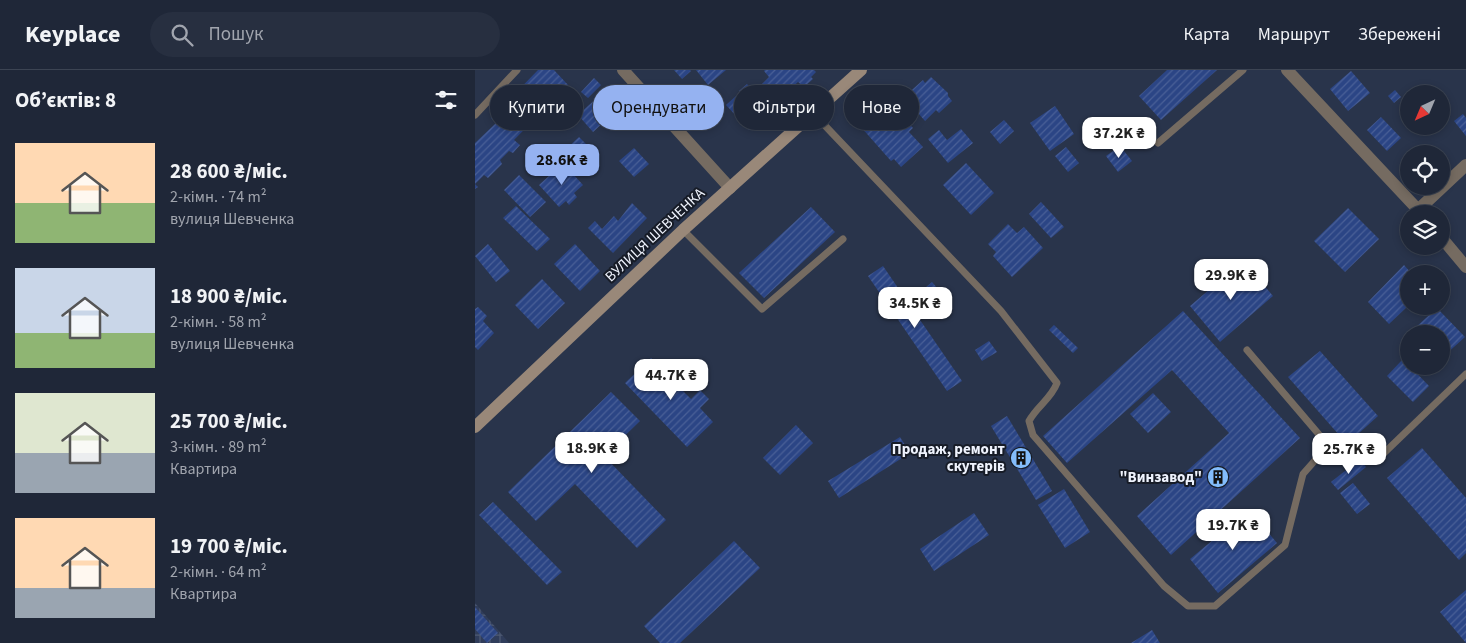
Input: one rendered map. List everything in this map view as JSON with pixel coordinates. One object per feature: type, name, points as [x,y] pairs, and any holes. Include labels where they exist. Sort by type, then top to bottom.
[{"type":"street","points":[[623,70],[730,188]]},
{"type":"street","name":"ВУЛИЦЯ ШЕВЧЕНКА","points":[[834,94],[861,70]]},
{"type":"street","points":[[1287,70],[1414,205]]},
{"type":"street","name":"ВУЛИЦЯ ШЕВЧЕНКА","points":[[475,427],[683,230],[794,130]]},
{"type":"street","points":[[1428,205],[1466,165]]},
{"type":"street","points":[[1450,248],[1466,267]]},
{"type":"lane","points":[[475,114],[517,70]]},
{"type":"lane","points":[[1158,143],[1243,70]]},
{"type":"lane","points":[[829,130],[1001,311],[1057,383],[1053,395],[1035,409],[1029,421],[1033,435],[1164,586],[1188,606],[1215,606],[1285,545],[1303,474],[1318,457],[1322,438],[1247,350]]},
{"type":"lane","points":[[683,230],[762,309],[843,239]]},
{"type":"lane","points":[[1382,455],[1466,374]]},
{"type":"shaded area","points":[[475,603],[509,643],[475,643]]},
{"type":"building","points":[[538,70],[554,70],[568,85],[523,85]]},
{"type":"building","points":[[674,70],[690,70],[691,71],[682,79]]},
{"type":"building","points":[[696,70],[726,70],[708,85]]},
{"type":"building","points":[[814,70],[816,72],[811,77],[813,79],[806,85],[802,85],[798,82],[795,85],[761,85],[769,77],[764,71]]},
{"type":"building","points":[[1167,70],[1217,70],[1161,120],[1139,96]]},
{"type":"building","points":[[1351,71],[1370,93],[1348,111],[1330,89]]},
{"type":"building","points":[[931,77],[948,93],[952,101],[939,113],[936,110],[925,121],[919,114],[919,85],[917,85],[923,80],[925,83]]},
{"type":"building","points":[[594,78],[601,85],[593,85],[593,93],[588,98],[583,94],[583,90]]},
{"type":"building","points":[[1395,90],[1400,98],[1394,103],[1388,96]]},
{"type":"building","points":[[734,98],[734,114],[726,105]]},
{"type":"building","points":[[593,101],[593,130],[595,130],[593,132],[583,121],[583,110]]},
{"type":"building","points":[[1055,106],[1074,134],[1050,151],[1030,123]]},
{"type":"building","points":[[1463,114],[1466,118],[1466,136],[1454,121]]},
{"type":"building","points":[[1381,117],[1401,138],[1387,151],[1367,130]]},
{"type":"building","points":[[1004,120],[1014,131],[1000,144],[990,132]]},
{"type":"building","points":[[490,129],[524,130],[514,140],[520,145],[513,153],[509,151],[500,160],[502,164],[488,178],[484,175],[475,184],[475,143]]},
{"type":"building","points":[[961,129],[973,143],[948,163],[928,139],[939,130],[947,140]]},
{"type":"building","points":[[864,130],[911,130],[909,132],[923,147],[901,167],[894,159],[891,161]]},
{"type":"building","points":[[579,137],[588,146],[575,157],[567,148]]},
{"type":"building","points":[[1120,146],[1132,161],[1118,172],[1106,156]]},
{"type":"building","points":[[1066,147],[1079,163],[1068,172],[1055,156]]},
{"type":"building","points":[[634,148],[649,164],[634,177],[619,161]]},
{"type":"building","points":[[563,163],[583,185],[574,193],[577,197],[569,205],[566,201],[559,207],[539,185]]},
{"type":"building","points":[[966,163],[994,193],[971,215],[943,185]]},
{"type":"building","points":[[519,175],[546,202],[530,217],[504,190]]},
{"type":"building","points":[[1041,202],[1064,227],[1051,238],[1029,214]]},
{"type":"building","points":[[632,203],[647,218],[613,253],[588,228],[595,221],[602,229],[614,216],[618,221]]},
{"type":"building","points":[[516,206],[550,239],[537,251],[503,218]]},
{"type":"building","points":[[811,207],[835,232],[764,298],[739,273]]},
{"type":"building","points":[[1348,208],[1379,239],[1345,272],[1314,241]]},
{"type":"building","points":[[1008,224],[1017,233],[1024,227],[1043,248],[1012,277],[993,256],[996,252],[988,244]]},
{"type":"building","points":[[488,244],[510,271],[496,282],[475,256]]},
{"type":"building","points":[[575,244],[600,271],[580,291],[554,264]]},
{"type":"building","points":[[1243,261],[1273,296],[1220,342],[1190,306]]},
{"type":"building","points":[[883,266],[962,381],[947,391],[868,276]]},
{"type":"building","points":[[1400,269],[1400,314],[1389,324],[1368,302]]},
{"type":"building","points":[[542,279],[565,303],[538,329],[515,305]]},
{"type":"building","points":[[932,282],[945,297],[931,309],[918,294]]},
{"type":"building","points":[[478,307],[487,316],[483,321],[494,333],[478,350],[475,347],[475,309]]},
{"type":"building","points":[[1183,311],[1300,438],[1171,555],[1137,516],[1229,433],[1172,370],[1067,463],[1043,436]]},
{"type":"building","points":[[1429,315],[1444,315],[1465,337],[1450,351],[1450,325],[1418,325]]},
{"type":"building","points":[[1054,325],[1078,348],[1073,353],[1049,330]]},
{"type":"building","points":[[989,341],[997,352],[982,361],[975,350]]},
{"type":"building","points":[[1320,351],[1378,416],[1347,444],[1288,377]]},
{"type":"building","points":[[651,358],[665,372],[673,363],[682,372],[673,381],[691,399],[700,390],[709,399],[700,408],[713,422],[687,447],[625,383]]},
{"type":"building","points":[[1400,362],[1400,375],[1418,375],[1429,386],[1413,402],[1387,376]]},
{"type":"building","points":[[611,392],[640,421],[604,456],[666,520],[637,548],[575,484],[536,521],[508,492]]},
{"type":"building","points":[[1153,393],[1171,412],[1148,433],[1130,414]]},
{"type":"building","name":"Продаж, ремонт скутерів","points":[[1007,416],[1052,491],[1036,500],[991,426]]},
{"type":"building","points":[[796,425],[813,443],[780,475],[763,458]]},
{"type":"building","points":[[900,437],[910,453],[839,498],[828,481]]},
{"type":"building","points":[[1422,448],[1466,498],[1466,553],[1459,560],[1387,478]]},
{"type":"building","points":[[1360,459],[1366,467],[1338,490],[1331,482]]},
{"type":"building","points":[[1353,483],[1370,504],[1357,514],[1340,493]]},
{"type":"building","points":[[1064,489],[1090,532],[1065,548],[1038,505]]},
{"type":"building","points":[[493,502],[562,572],[547,585],[479,515]]},
{"type":"building","points":[[1249,510],[1277,543],[1218,593],[1190,559]]},
{"type":"building","points":[[974,513],[989,535],[934,571],[920,549]]},
{"type":"building","points":[[734,541],[760,568],[680,643],[660,643],[644,626]]},
{"type":"building","points":[[1466,590],[1466,643],[1440,612]]},
{"type":"building","points":[[475,607],[498,633],[487,643],[475,629]]},
{"type":"building","points":[[1152,630],[1160,643],[1131,643]]},
{"type":"place","name":"Продаж, ремонт скутерів","points":[[1021,458]]},
{"type":"place","name":"\"Винзавод\"","points":[[1218,477]]}]
